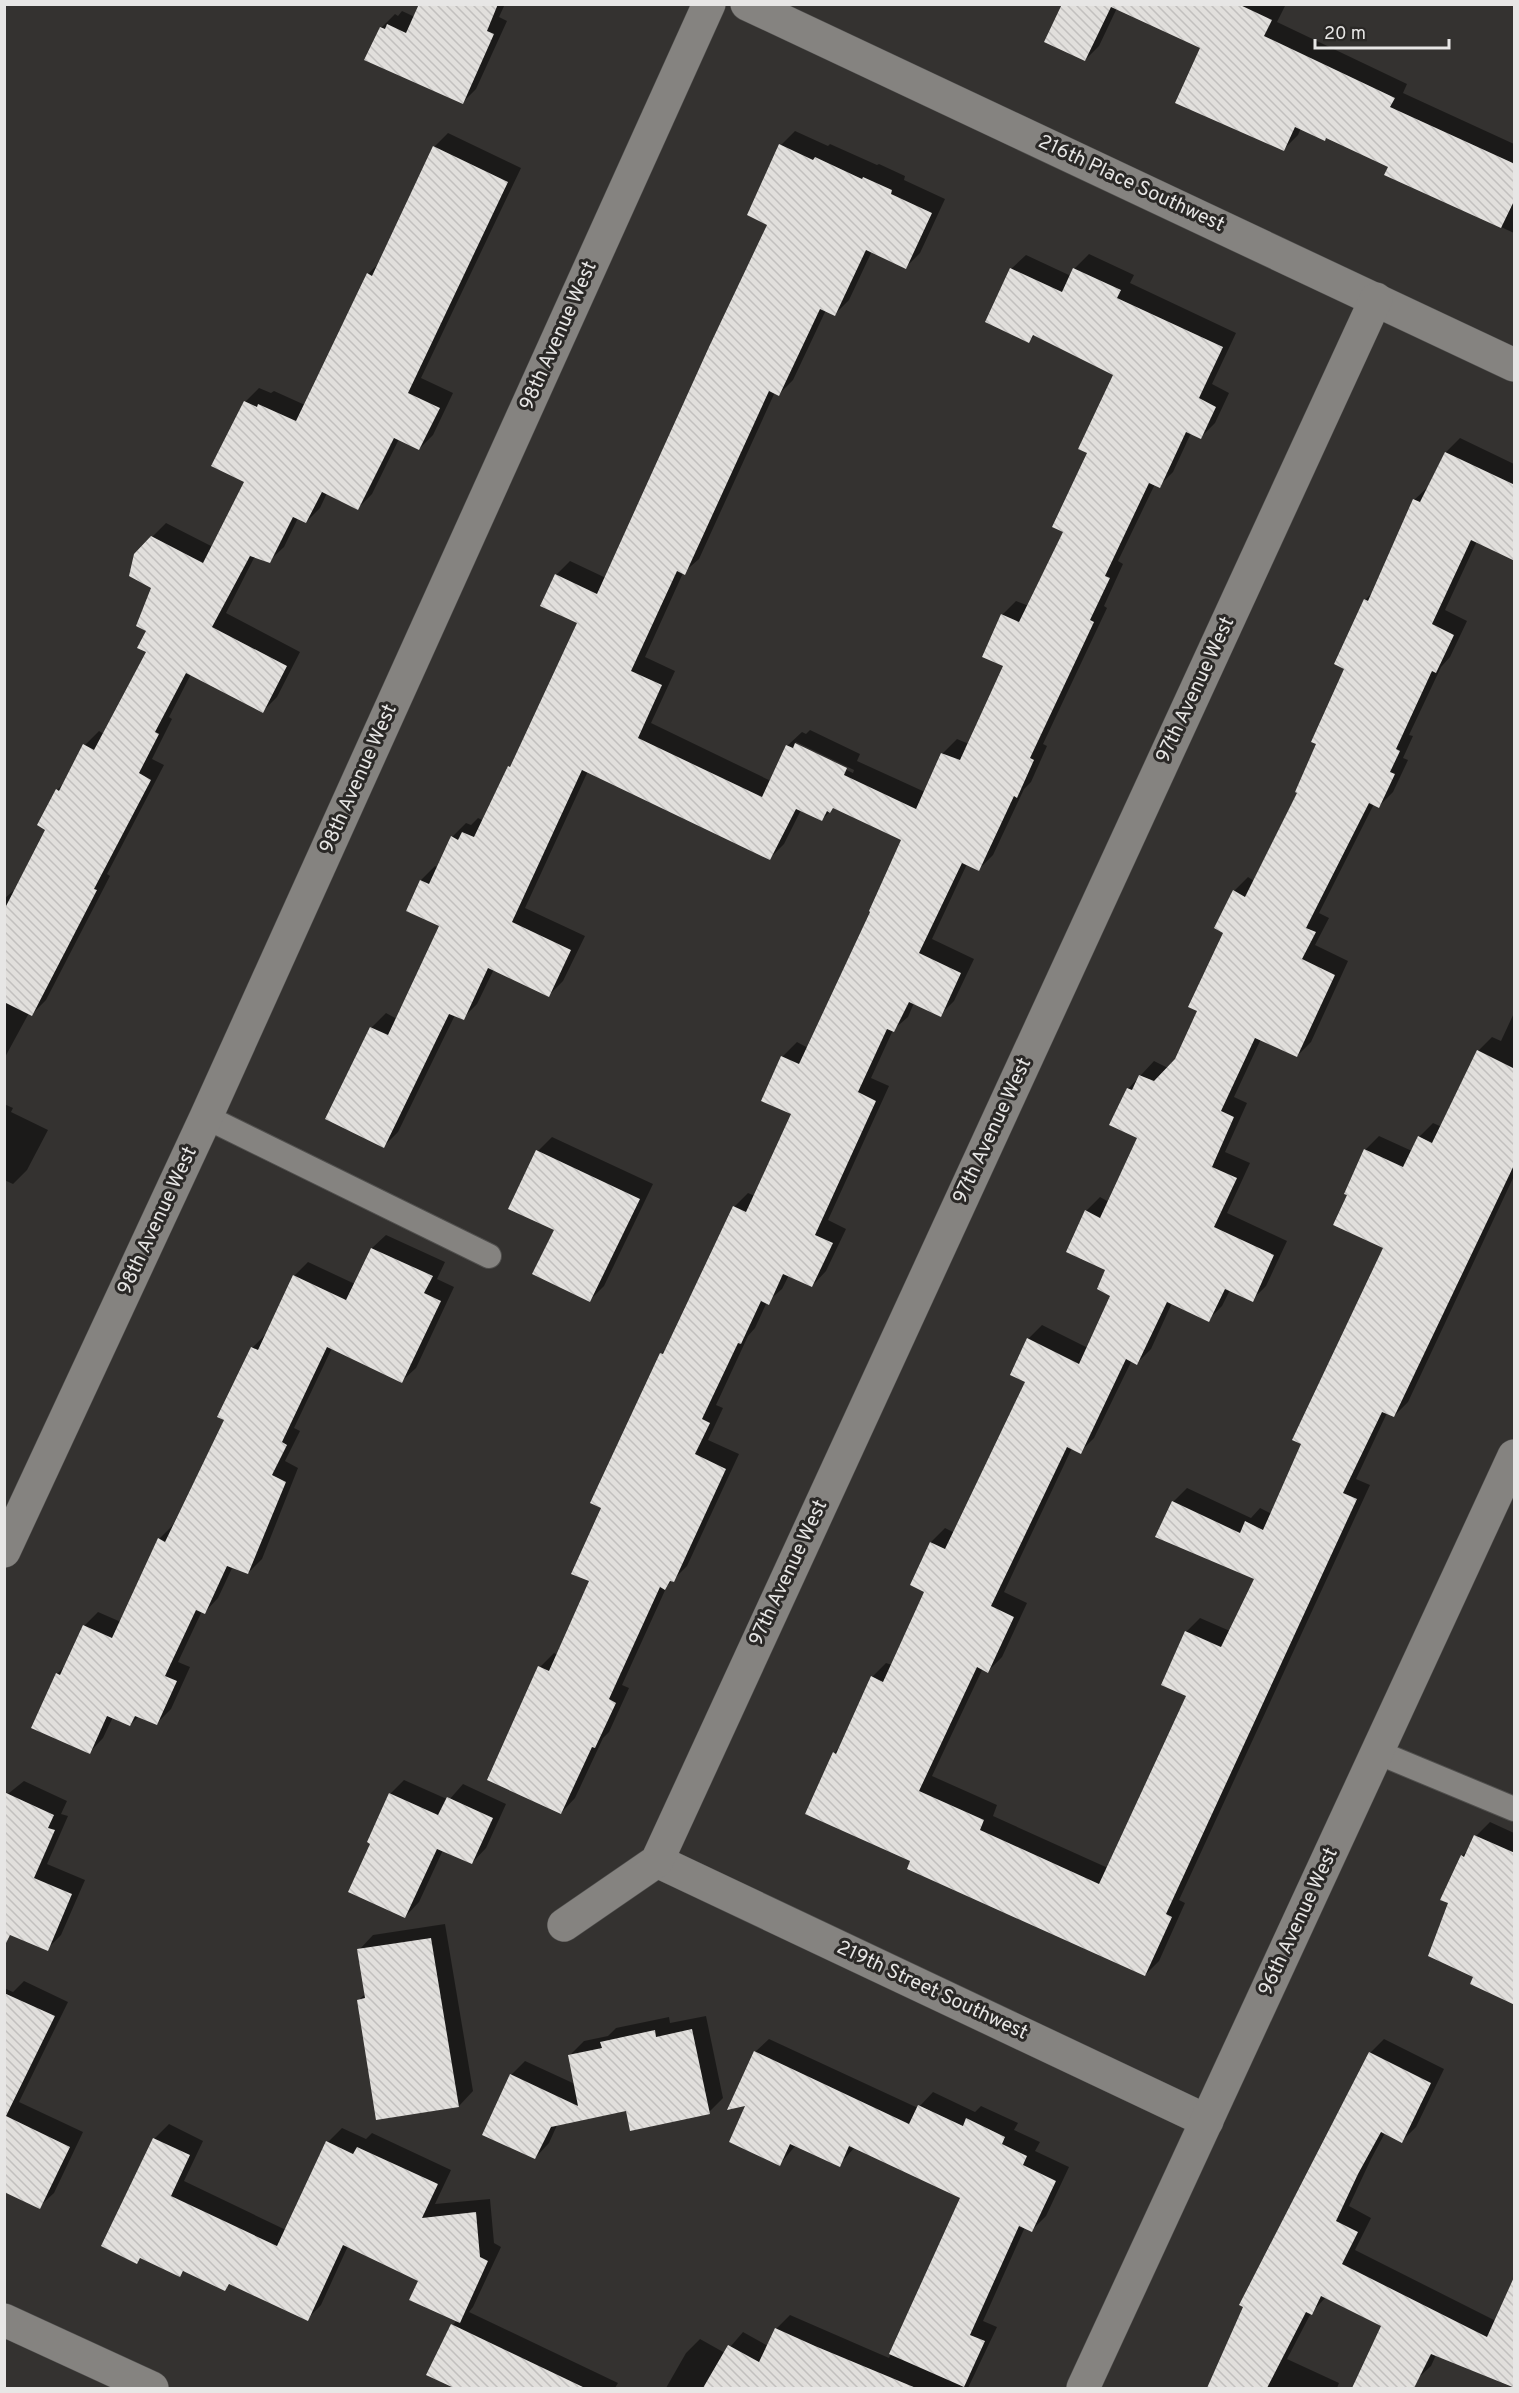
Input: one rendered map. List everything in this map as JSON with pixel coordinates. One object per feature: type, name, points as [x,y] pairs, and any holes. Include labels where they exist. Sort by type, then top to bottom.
[{"type":"street","name":"98th Avenue West","points":[[4,1551],[206,1118],[709,4]]},
{"type":"street","name":"216th Place Southwest","points":[[747,4],[1515,365]]},
{"type":"street","name":"97th Avenue West","points":[[657,1861],[1376,299]]},
{"type":"street","name":"96th Avenue West","points":[[1083,2388],[1515,1456]]},
{"type":"street","points":[[564,1925],[657,1861]]},
{"type":"street","name":"219th Street Southwest","points":[[657,1861],[1207,2121]]},
{"type":"street","points":[[4,2320],[152,2388]]},
{"type":"lane","points":[[206,1118],[489,1256]]},
{"type":"lane","points":[[1377,1752],[1515,1809]]},
{"type":"building","points":[[419,4],[498,4],[487,31],[494,34],[463,104],[364,60],[380,27],[385,29],[387,24],[406,33]]},
{"type":"building","points":[[1062,4],[1238,4],[1272,20],[1264,36],[1395,98],[1390,107],[1515,164],[1515,199],[1501,228],[1384,175],[1388,167],[1326,138],[1325,141],[1295,127],[1284,151],[1175,103],[1200,48],[1111,7],[1085,61],[1044,42]]},
{"type":"building","points":[[779,144],[813,160],[815,157],[892,190],[891,194],[932,213],[906,269],[866,250],[835,316],[820,309],[779,396],[769,391],[685,575],[677,571],[631,671],[662,685],[638,738],[762,797],[786,745],[793,748],[795,743],[847,768],[844,775],[916,809],[941,753],[960,760],[1003,666],[982,657],[1001,614],[1019,622],[1063,532],[1052,527],[1087,453],[1078,449],[1113,375],[1033,335],[1029,343],[985,322],[1010,268],[1062,292],[1073,268],[1121,290],[1117,298],[1223,347],[1199,398],[1216,407],[1201,439],[1186,432],[1160,488],[1149,483],[1105,576],[1110,578],[1090,620],[1094,622],[1030,758],[1034,760],[1017,798],[1014,796],[979,871],[962,863],[919,953],[961,973],[941,1017],[909,1002],[894,1032],[887,1029],[858,1092],[876,1101],[815,1235],[833,1243],[812,1287],[783,1274],[769,1305],[761,1301],[702,1419],[710,1423],[695,1454],[726,1469],[674,1582],[670,1581],[665,1590],[660,1587],[609,1699],[616,1703],[595,1748],[592,1747],[561,1814],[487,1780],[538,1666],[549,1671],[589,1581],[571,1574],[601,1508],[590,1503],[660,1353],[663,1354],[733,1206],[746,1212],[791,1114],[761,1101],[781,1056],[799,1064],[901,840],[833,808],[830,813],[827,811],[822,821],[796,809],[770,860],[582,770],[512,922],[571,950],[549,997],[488,968],[464,1020],[449,1014],[384,1148],[325,1119],[370,1027],[388,1035],[439,926],[406,911],[420,880],[429,884],[451,836],[458,840],[462,832],[474,837],[508,766],[510,767],[577,623],[540,606],[555,574],[597,594],[767,225],[747,215]]},
{"type":"building","points":[[433,146],[508,182],[408,393],[440,408],[419,450],[394,438],[358,510],[322,492],[306,523],[293,517],[270,563],[250,556],[212,627],[287,666],[263,713],[186,673],[155,732],[159,734],[139,773],[151,780],[94,889],[97,890],[32,1016],[4,1002],[4,910],[45,830],[37,825],[56,789],[59,791],[83,744],[94,750],[146,652],[137,648],[146,631],[136,626],[151,588],[129,576],[134,554],[151,536],[203,563],[244,482],[211,466],[244,401],[257,407],[258,404],[296,421],[367,273],[372,276]]},
{"type":"building","points":[[1445,452],[1515,485],[1515,561],[1471,540],[1432,624],[1454,635],[1436,673],[1432,671],[1396,749],[1400,751],[1390,772],[1395,774],[1379,808],[1369,803],[1306,928],[1316,932],[1302,959],[1335,975],[1297,1057],[1255,1038],[1221,1111],[1234,1117],[1212,1167],[1237,1178],[1214,1227],[1274,1255],[1253,1302],[1225,1289],[1209,1322],[1167,1302],[1137,1365],[1126,1359],[1081,1454],[1067,1447],[991,1606],[1014,1617],[988,1673],[977,1667],[919,1791],[984,1820],[980,1830],[1099,1884],[1186,1696],[1161,1685],[1185,1631],[1221,1647],[1254,1579],[1155,1537],[1172,1501],[1240,1533],[1245,1521],[1263,1530],[1301,1444],[1292,1440],[1383,1248],[1333,1225],[1364,1149],[1403,1167],[1418,1136],[1432,1143],[1477,1050],[1515,1069],[1515,1163],[1394,1417],[1382,1412],[1343,1493],[1357,1499],[1166,1914],[1172,1917],[1145,1976],[907,1869],[910,1861],[805,1814],[833,1752],[836,1754],[871,1676],[883,1682],[924,1592],[910,1585],[930,1542],[945,1549],[1025,1382],[1010,1375],[1027,1338],[1079,1364],[1110,1296],[1097,1289],[1105,1270],[1066,1252],[1085,1210],[1100,1218],[1137,1138],[1109,1125],[1127,1088],[1132,1090],[1139,1075],[1154,1081],[1175,1059],[1197,1011],[1188,1007],[1223,933],[1214,928],[1233,890],[1245,897],[1297,793],[1295,792],[1316,744],[1311,742],[1344,669],[1334,664],[1364,599],[1368,601],[1413,499],[1420,502]]},
{"type":"building","points":[[536,1150],[640,1199],[590,1302],[532,1274],[554,1230],[508,1209]]},
{"type":"building","points":[[371,1248],[433,1276],[424,1293],[441,1301],[402,1383],[327,1347],[282,1442],[287,1445],[272,1475],[286,1482],[248,1574],[227,1566],[205,1614],[196,1610],[165,1676],[177,1681],[157,1725],[135,1716],[130,1726],[107,1716],[90,1754],[31,1728],[56,1673],[60,1675],[83,1625],[112,1638],[158,1538],[165,1542],[224,1420],[217,1417],[251,1347],[258,1350],[293,1275],[346,1300]]},
{"type":"building","points":[[4,1792],[54,1815],[48,1828],[55,1830],[34,1878],[72,1894],[48,1951],[10,1935],[4,1947]]},
{"type":"building","points":[[389,1793],[438,1815],[447,1797],[493,1818],[472,1864],[437,1849],[405,1918],[348,1892],[370,1844],[367,1842]]},
{"type":"building","points":[[1474,1835],[1515,1853],[1515,2005],[1470,1984],[1473,1977],[1428,1956],[1448,1903],[1440,1900],[1461,1855],[1464,1857]]},
{"type":"building","points":[[431,1938],[459,2107],[376,2120],[357,2000],[365,1998],[357,1949]]},
{"type":"building","points":[[4,1993],[55,2016],[6,2116],[70,2147],[40,2209],[4,2192]]},
{"type":"building","points":[[692,2029],[710,2114],[630,2131],[626,2111],[551,2127],[535,2159],[482,2135],[510,2074],[578,2106],[568,2055],[602,2048],[600,2042],[655,2030],[656,2037]]},
{"type":"building","points":[[754,2051],[909,2124],[918,2105],[963,2126],[966,2118],[1005,2137],[1002,2144],[1027,2156],[1023,2165],[1056,2181],[1032,2232],[1019,2226],[970,2335],[985,2341],[964,2387],[889,2354],[960,2198],[849,2146],[840,2167],[790,2144],[780,2166],[729,2142],[745,2106],[727,2110]]},
{"type":"building","points":[[1369,2052],[1431,2083],[1402,2143],[1381,2132],[1358,2174],[1336,2221],[1358,2232],[1342,2264],[1487,2337],[1515,2275],[1515,2388],[1431,2354],[1414,2388],[1352,2388],[1381,2326],[1321,2296],[1312,2315],[1306,2312],[1267,2388],[1207,2388],[1243,2307],[1239,2305]]},
{"type":"building","points":[[153,2138],[190,2155],[171,2196],[277,2246],[326,2141],[353,2154],[357,2147],[438,2184],[422,2218],[476,2212],[480,2257],[488,2261],[460,2323],[409,2300],[418,2281],[343,2245],[308,2321],[229,2284],[225,2291],[183,2271],[180,2277],[140,2258],[137,2264],[101,2246]]},
{"type":"building","points":[[451,2324],[585,2388],[454,2388],[426,2375]]},
{"type":"building","points":[[775,2328],[916,2388],[703,2388],[728,2345],[759,2362]]}]
